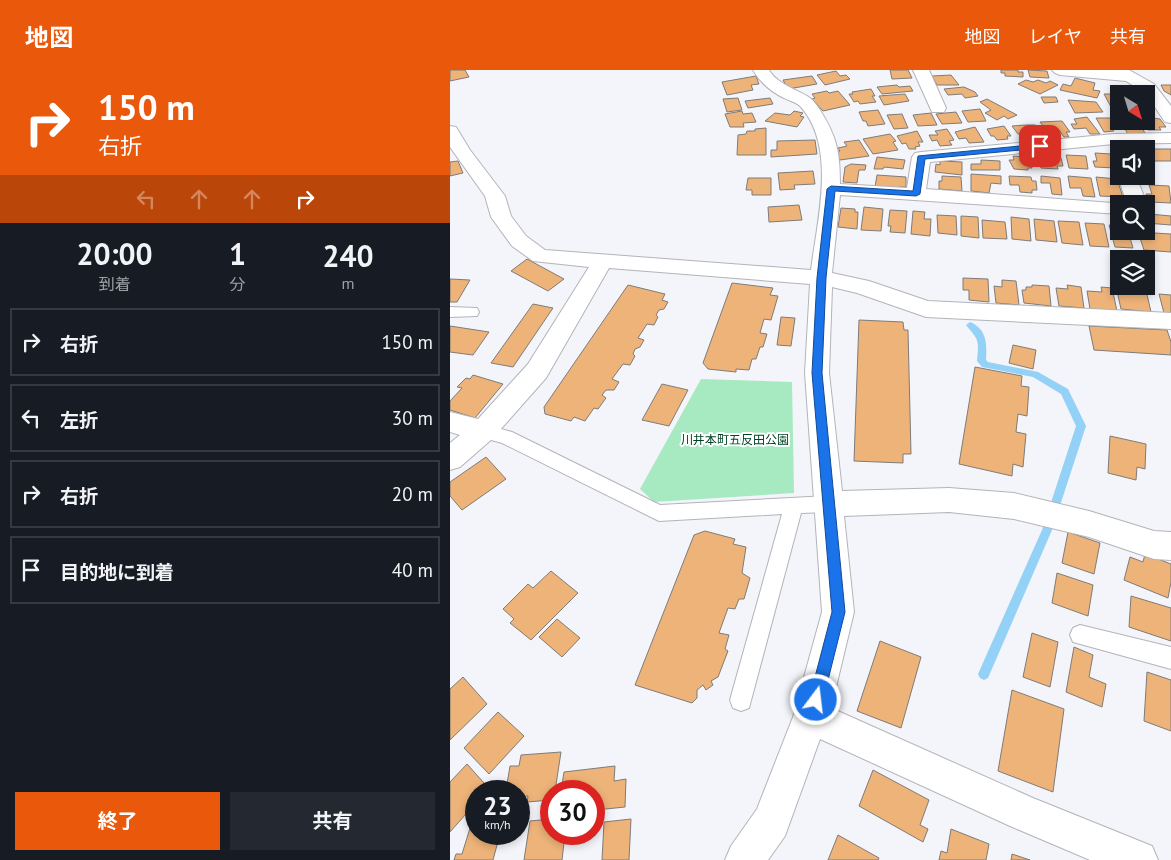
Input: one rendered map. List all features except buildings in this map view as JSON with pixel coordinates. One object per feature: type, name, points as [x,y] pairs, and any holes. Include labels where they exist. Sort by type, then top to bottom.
[{"type":"street","points":[[745,860],[771,822],[811,717],[838,612],[817,373],[821,278],[831,189],[831,154],[822,127],[806,102],[788,94],[766,78],[761,70]]},
{"type":"street","points":[[920,70],[938,108]]},
{"type":"street","points":[[1060,70],[1123,74],[1148,87],[1171,118]]},
{"type":"street","points":[[450,131],[456,153],[495,196],[501,217],[518,241],[540,256],[821,278],[861,286],[926,309],[1171,321]]},
{"type":"street","points":[[1155,140],[1171,138]]},
{"type":"street","points":[[916,194],[921,157],[1110,146]]},
{"type":"street","points":[[831,189],[1110,207]]},
{"type":"street","points":[[450,459],[484,431],[537,371],[603,261]]},
{"type":"street","points":[[450,422],[484,431]]},
{"type":"street","points":[[828,504],[949,500],[1014,506],[1089,524],[1154,545],[1171,546]]},
{"type":"street","points":[[811,717],[1023,813],[1138,860]]},
{"type":"lane","points":[[450,312],[472,312]]},
{"type":"lane","points":[[484,431],[506,437],[660,513],[828,504]]},
{"type":"lane","points":[[741,700],[794,506]]},
{"type":"lane","points":[[1080,634],[1171,658]]},
{"type":"green space","name":"川井本町五反田公園","points":[[701,379],[792,382],[794,493],[654,502],[640,489]]},
{"type":"waterway","points":[[970,325],[981,337],[983,345],[981,361],[985,365],[1035,374],[1065,392],[1081,426],[1047,530],[984,674]]},
{"type":"route","points":[[816,700],[838,612],[817,373],[821,278],[831,189],[916,194],[921,157],[1040,146]]}]
